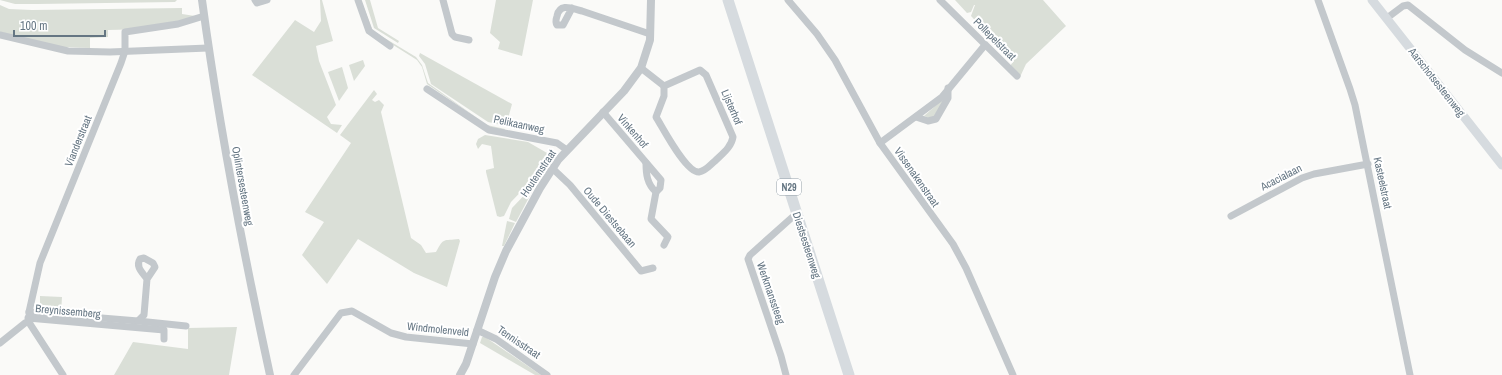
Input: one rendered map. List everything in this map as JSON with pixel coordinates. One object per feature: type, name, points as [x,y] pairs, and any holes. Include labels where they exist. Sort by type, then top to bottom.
[{"type":"main road","name":"Diestsesteenweg","points":[[728,0],[849,375]]},
{"type":"main road","name":"Aarschotsesteenweg","points":[[1372,0],[1502,165]]},
{"type":"street","name":"Oplintersesteenweg","points":[[202,0],[208,48],[241,236],[270,375]]},
{"type":"street","points":[[255,0],[257,3],[267,0]]},
{"type":"street","points":[[358,0],[369,31],[390,46]]},
{"type":"street","points":[[443,0],[452,34],[455,37],[469,40]]},
{"type":"street","name":"Houtemstraat","points":[[460,375],[473,344],[489,291],[506,251],[552,168],[567,150],[624,91],[641,68],[649,47],[651,0]]},
{"type":"street","name":"Vissenakenstraat","points":[[788,0],[817,34],[835,60],[880,143],[953,244],[966,268],[1013,375]]},
{"type":"street","name":"Pollepelstraat","points":[[940,0],[1016,76]]},
{"type":"street","name":"Kasteelstraat","points":[[1318,0],[1350,89],[1368,164],[1410,375]]},
{"type":"street","points":[[1387,18],[1403,6],[1408,5],[1464,50],[1502,73]]},
{"type":"street","points":[[572,8],[650,34]]},
{"type":"street","points":[[125,52],[125,32],[178,24],[204,16]]},
{"type":"street","points":[[0,35],[68,51],[125,52],[208,48]]},
{"type":"street","points":[[880,143],[942,97],[985,45]]},
{"type":"street","name":"Vianderstraat","points":[[27,317],[40,263],[125,52]]},
{"type":"street","points":[[641,68],[664,86]]},
{"type":"street","name":"Lijsterhof","points":[[700,70],[706,75],[733,137],[732,145],[707,169],[699,172],[692,170],[685,163],[656,116],[664,96],[664,86],[700,70]]},
{"type":"street","points":[[916,117],[928,121],[936,119],[948,98],[948,88]]},
{"type":"street","name":"Pelikaanweg","points":[[427,89],[489,130],[558,143],[567,150]]},
{"type":"street","name":"Vinkenhof","points":[[603,112],[661,180],[660,188],[656,192],[651,219],[668,237],[664,244]]},
{"type":"street","name":"Vinkenhof","points":[[646,163],[646,173],[649,184],[656,192]]},
{"type":"street","name":"Acacialaan","points":[[1231,216],[1302,178],[1314,174],[1368,164]]},
{"type":"street","name":"Oude Diestsebaan","points":[[552,168],[570,185],[641,271],[654,268]]},
{"type":"street","name":"Werkmanssteeg","points":[[786,375],[748,259],[750,255],[797,213]]},
{"type":"street","points":[[138,321],[144,315],[148,279]]},
{"type":"street","name":"Windmolenveld","points":[[294,375],[340,313],[346,310],[352,311],[391,333],[406,337],[473,344]]},
{"type":"street","points":[[0,343],[27,317],[138,321],[186,326]]},
{"type":"street","name":"Breynissemberg","points":[[27,317],[164,330],[164,339]]},
{"type":"street","name":"Breynissemberg","points":[[27,317],[64,375]]},
{"type":"street","name":"Tennisstraat","points":[[477,330],[496,339],[547,375]]},
{"type":"shaded area","points":[[0,0],[177,0],[175,2],[15,4]]},
{"type":"shaded area","points":[[320,0],[322,0],[333,41],[316,46],[319,61],[336,105],[327,117],[331,124],[342,125],[337,133],[252,75],[295,20],[314,32],[321,21]]},
{"type":"shaded area","points":[[361,0],[373,31],[416,57],[422,65],[428,83],[485,124],[427,84],[422,67],[417,60],[371,31]]},
{"type":"shaded area","points":[[365,0],[370,0],[378,28],[399,41],[398,43],[374,28]]},
{"type":"shaded area","points":[[496,0],[533,0],[522,56],[498,49],[500,42],[490,33]]},
{"type":"shaded area","points":[[955,0],[1043,0],[1066,26],[1026,64],[1020,77],[1009,67],[1014,61],[971,16],[975,5],[971,12],[967,13]]},
{"type":"shaded area","points":[[0,5],[9,9],[32,10],[182,8],[182,14],[195,16],[152,27],[108,30],[108,37],[90,38],[90,48],[63,47],[0,32]]},
{"type":"shaded area","points":[[420,53],[512,104],[506,126],[488,122],[431,84],[425,64],[419,56]]},
{"type":"shaded area","points":[[363,60],[365,66],[354,81],[349,65]]},
{"type":"shaded area","points":[[342,67],[348,88],[339,101],[328,72]]},
{"type":"shaded area","points":[[374,90],[377,94],[372,100],[375,102],[379,100],[384,105],[381,112],[411,238],[421,245],[426,253],[436,252],[444,241],[459,239],[460,241],[447,287],[414,273],[358,239],[327,284],[302,255],[324,222],[305,212],[351,143],[340,135]]},
{"type":"shaded area","points":[[942,100],[944,101],[932,119],[924,116]]},
{"type":"shaded area","points":[[487,125],[505,129],[504,131]]},
{"type":"shaded area","points":[[485,135],[528,142],[554,157],[511,202],[504,216],[500,217],[497,216],[486,172],[486,170],[494,168],[491,146],[482,144],[478,149],[476,144],[478,139]]},
{"type":"shaded area","points":[[532,187],[534,188],[516,222],[509,219],[512,208]]},
{"type":"shaded area","points":[[507,221],[515,223],[504,246],[502,246]]},
{"type":"shaded area","points":[[40,296],[62,297],[61,313],[40,311]]},
{"type":"shaded area","points":[[237,327],[229,375],[114,375],[133,342],[188,349],[188,328]]},
{"type":"shaded area","points":[[482,337],[485,337],[541,375],[535,375],[480,343]]}]
